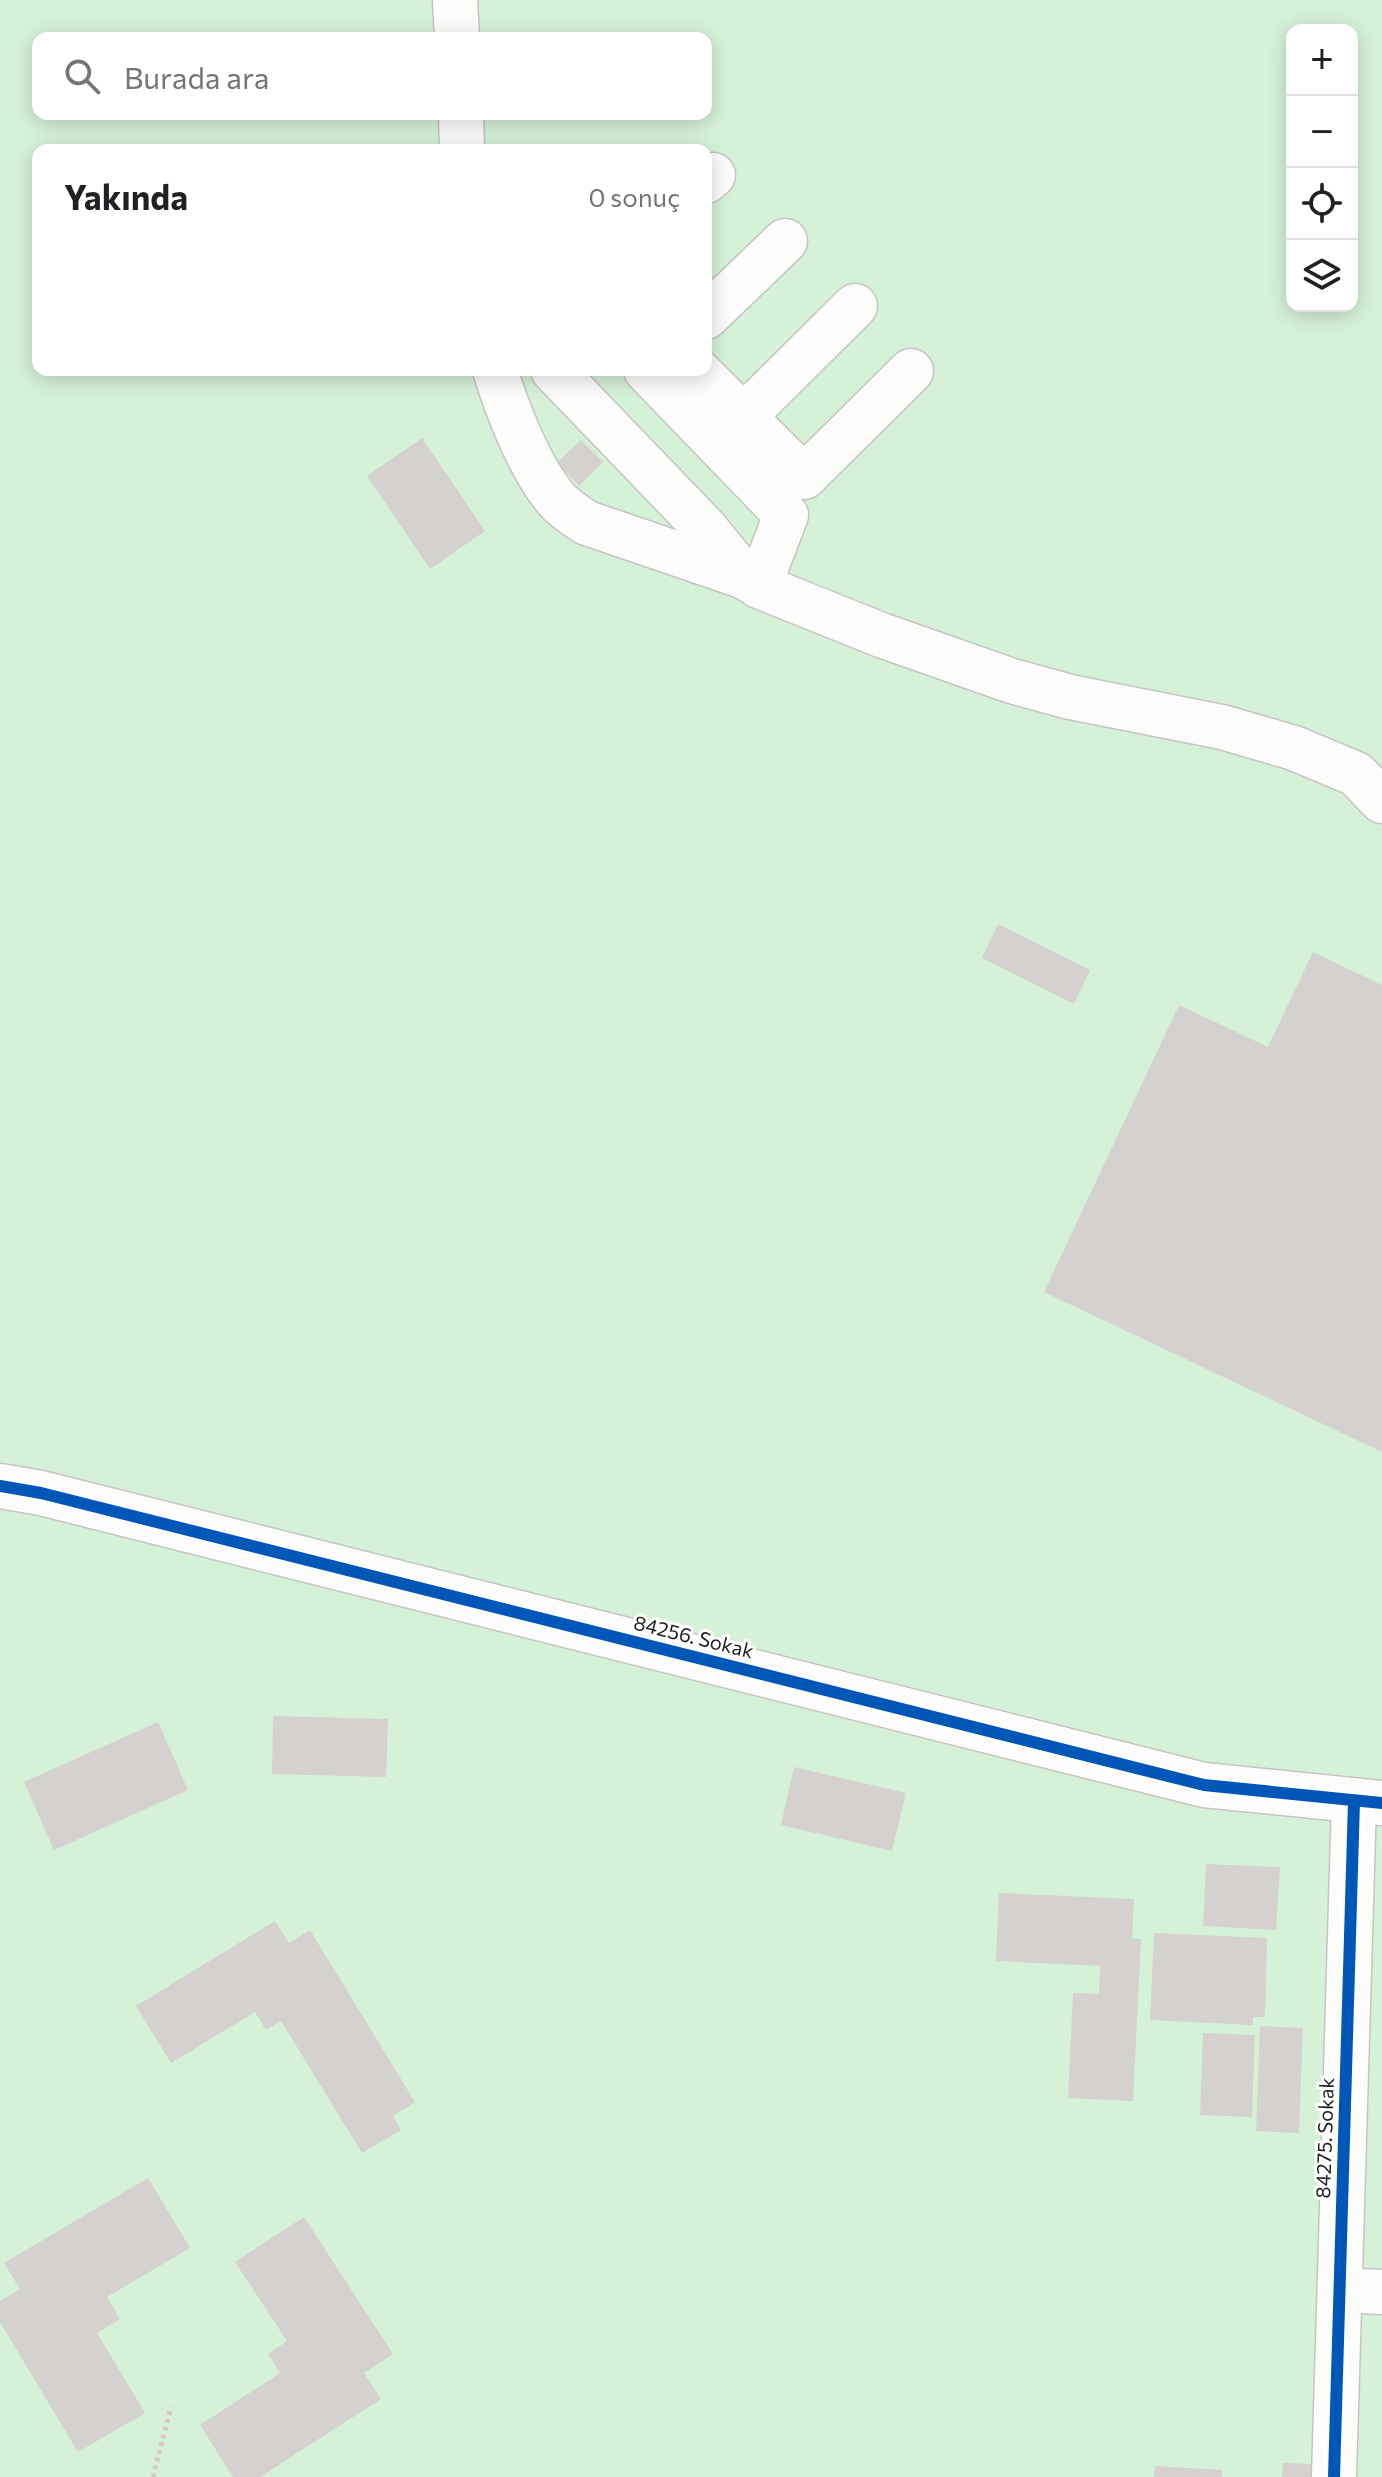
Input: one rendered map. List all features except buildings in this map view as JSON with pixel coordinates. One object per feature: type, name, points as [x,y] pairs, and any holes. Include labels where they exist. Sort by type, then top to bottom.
[{"type":"street","points":[[455,0],[457,32]]},
{"type":"street","points":[[712,311],[785,241]]},
{"type":"street","points":[[743,417],[855,306]]},
{"type":"street","points":[[703,376],[804,477],[911,371]]},
{"type":"street","points":[[497,376],[504,399],[538,472],[556,499],[587,523],[752,582],[881,635],[1012,681],[1070,697],[1222,727],[1294,748],[1356,774],[1382,801]]},
{"type":"street","points":[[559,376],[705,528],[752,582]]},
{"type":"street","points":[[652,376],[786,515],[752,582]]},
{"type":"street","name":"84256. Sokak","points":[[0,1486],[57,1497],[1204,1785],[1368,1802]]},
{"type":"street","name":"84275. Sokak","points":[[1334,2477],[1361,2291],[1368,1802]]},
{"type":"path","points":[[153,2477],[171,2407]]},
{"type":"green space","points":[[0,0],[1382,0],[1382,2477],[0,2477]]},
{"type":"cycle path","points":[[0,1486],[41,1493],[1204,1785],[1382,1803]]},
{"type":"cycle path","points":[[1334,2477],[1354,1801]]}]
